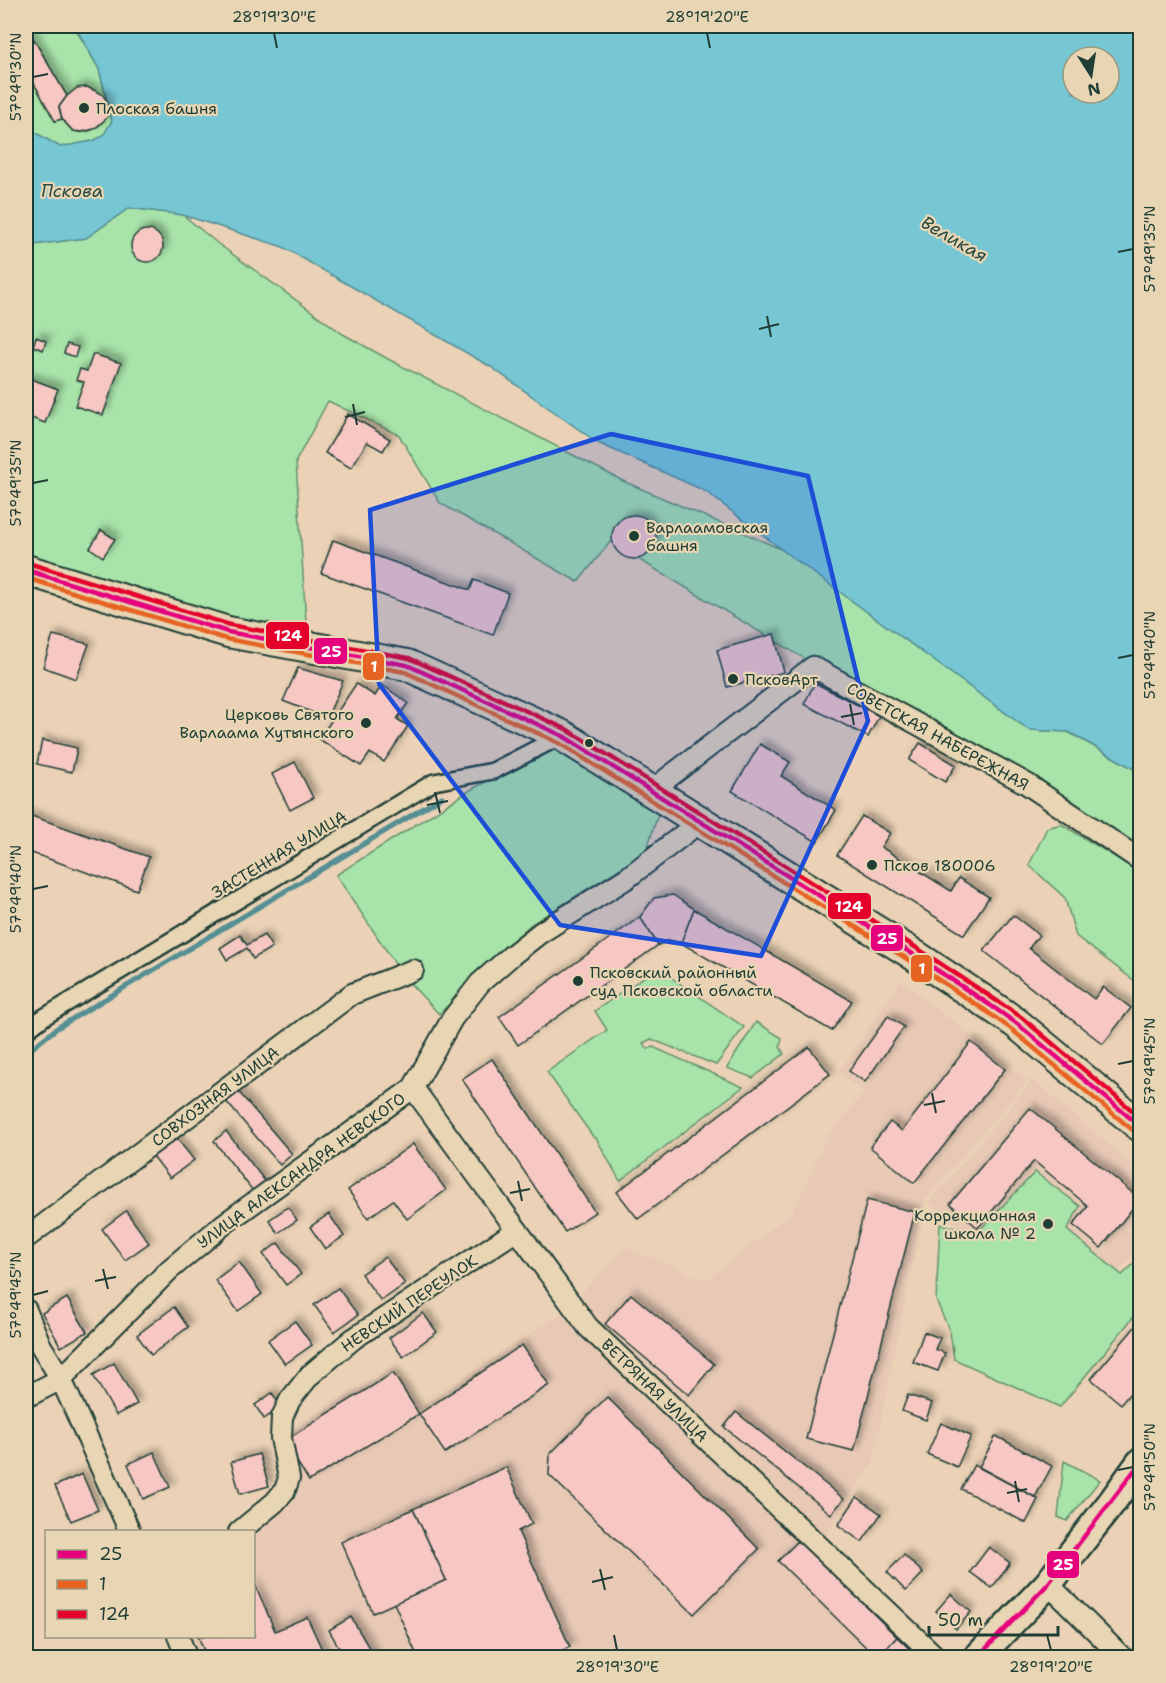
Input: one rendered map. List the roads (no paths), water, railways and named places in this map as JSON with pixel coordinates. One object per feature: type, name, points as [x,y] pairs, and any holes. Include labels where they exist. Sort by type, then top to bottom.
[{"type":"main road","points":[[26,570],[228,632],[407,665],[563,736],[908,951],[1016,1023],[1140,1126]]},
{"type":"main road","points":[[977,1658],[1048,1584],[1140,1463]]},
{"type":"street","name":"СОВЕТСКАЯ НАБЕРЕЖНАЯ","points":[[652,790],[813,667],[1027,784],[1140,860]]},
{"type":"street","name":"ЗАСТЕННАЯ УЛИЦА","points":[[26,1031],[44,1017],[434,782],[493,771],[563,736]]},
{"type":"street","name":"УЛИЦА АЛЕКСАНДРА НЕВСКОГО","points":[[26,1397],[61,1379],[169,1270],[224,1224],[413,1088],[452,1019],[480,983],[540,933],[627,878],[702,821]]},
{"type":"street","name":"СОВХОЗНАЯ УЛИЦА","points":[[26,1238],[352,994],[413,970]]},
{"type":"street","name":"ВЕТРЯНАЯ УЛИЦА","points":[[413,1088],[588,1326],[937,1658]]},
{"type":"street","name":"НЕВСКИЙ ПЕРЕУЛОК","points":[[241,1530],[275,1502],[285,1490],[289,1478],[281,1438],[282,1418],[290,1400],[310,1375],[353,1339],[517,1230]]},
{"type":"street","points":[[26,1310],[41,1346],[61,1379],[129,1530]]},
{"type":"street","points":[[1048,1584],[1123,1658]]},
{"type":"street","points":[[179,1638],[187,1658]]},
{"type":"water","points":[[75,26],[1138,26],[1140,28],[1140,780],[1136,770],[1069,732],[1029,730],[705,491],[598,443],[491,367],[283,247],[183,215],[129,208],[86,238],[26,246],[26,127],[60,147],[93,141],[103,136],[112,121],[99,69]]},
{"type":"waterway","points":[[26,1053],[57,1028],[442,797]]},
{"type":"place","name":"Плоская башня","points":[[84,108]]},
{"type":"place","name":"Варлаамовская башня","points":[[634,536]]},
{"type":"place","name":"ПсковАрт","points":[[733,679]]},
{"type":"place","name":"Церковь Святого Варлаама Хутынского","points":[[366,723]]},
{"type":"place","name":"Псков 180006","points":[[872,865]]},
{"type":"place","name":"Псковский районный суд Псковской области","points":[[578,981]]},
{"type":"place","name":"Коррекционная школа № 2","points":[[1048,1224]]},
{"type":"water label","name":"Пскова","points":[[72,191]]},
{"type":"water label","name":"Великая","points":[[954,239]]}]
